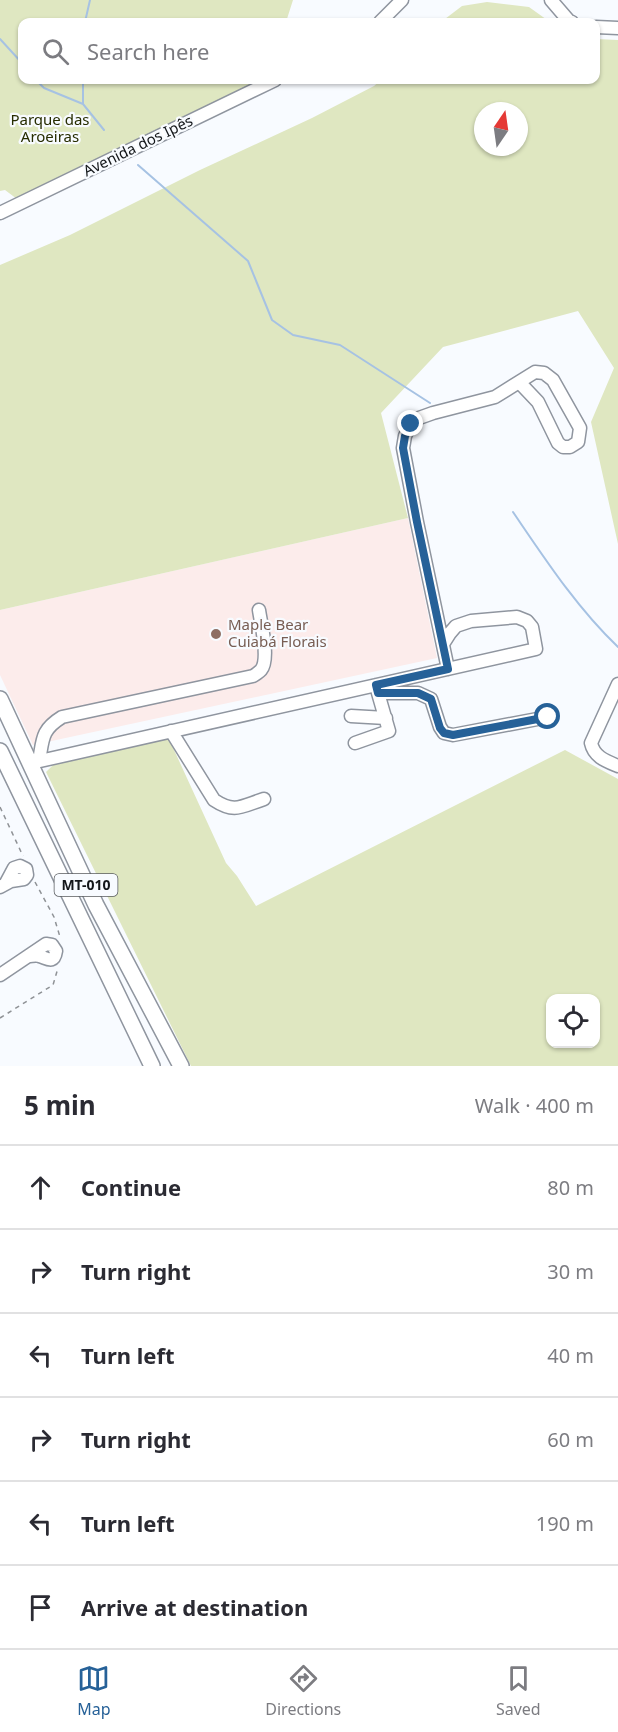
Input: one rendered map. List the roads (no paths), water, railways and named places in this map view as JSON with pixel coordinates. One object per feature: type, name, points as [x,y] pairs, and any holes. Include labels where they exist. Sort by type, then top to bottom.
[{"type":"main road","name":"MT-010","points":[[0,699],[35,761],[96,905],[181,1066]]},
{"type":"main road","name":"MT-010","points":[[0,751],[152,1066]]},
{"type":"street","points":[[384,18],[402,0]]},
{"type":"street","points":[[551,0],[566,18]]},
{"type":"street","points":[[600,27],[618,28]]},
{"type":"street","name":"Avenida dos Ipês","points":[[0,213],[267,84]]},
{"type":"street","points":[[448,669],[403,448],[405,436],[411,424],[419,418],[495,397],[519,382],[535,372],[544,373],[553,380],[580,428],[578,442],[570,447],[563,447],[558,443],[538,402],[519,382]]},
{"type":"street","points":[[35,761],[44,734],[50,724],[62,717],[253,676],[261,671],[265,663],[259,610]]},
{"type":"street","points":[[35,761],[377,689],[448,669],[536,650],[532,627],[527,621],[517,617],[471,621],[456,626],[443,644]]},
{"type":"street","points":[[618,686],[591,743],[595,753],[602,759],[618,766]]},
{"type":"street","points":[[377,689],[418,693],[431,699],[440,728],[444,733],[453,735],[548,717]]},
{"type":"street","points":[[355,743],[389,730],[377,689]]},
{"type":"street","points":[[351,716],[386,718]]},
{"type":"street","points":[[171,731],[214,800],[234,809],[264,799]]},
{"type":"street","points":[[0,975],[29,956]]},
{"type":"waterway","points":[[86,18],[90,0]]},
{"type":"waterway","points":[[0,39],[18,59]]},
{"type":"waterway","points":[[40,84],[44,88],[83,104],[104,130]]},
{"type":"waterway","points":[[83,84],[83,104]]},
{"type":"waterway","points":[[138,165],[248,261],[272,320],[293,335],[340,345],[430,403]]},
{"type":"waterway","points":[[513,512],[575,600],[618,647]]},
{"type":"place","name":"Maple Bear Cuiabá Florais","points":[[216,634]]},
{"type":"park label","name":"Parque das Aroeiras","points":[[50,128]]}]
